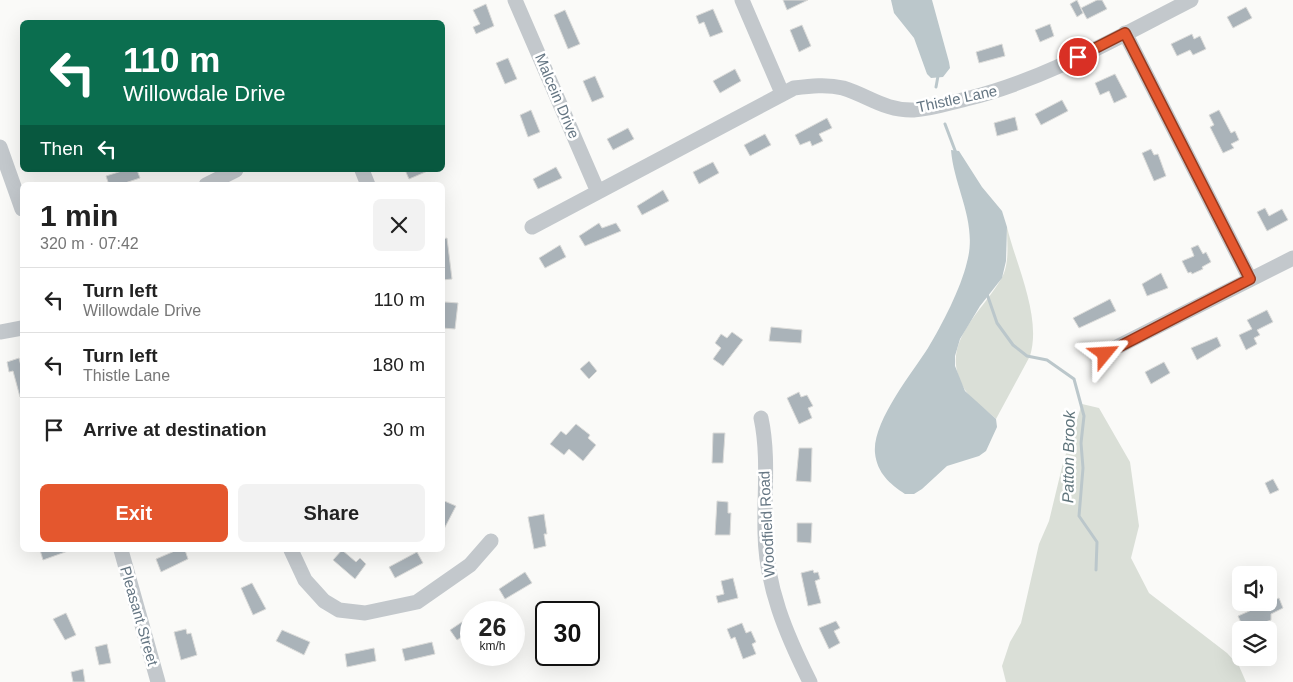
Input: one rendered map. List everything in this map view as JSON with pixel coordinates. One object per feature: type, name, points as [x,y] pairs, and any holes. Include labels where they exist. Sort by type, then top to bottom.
[{"type":"street","name":"Malcein Drive","points":[[516,0],[598,192]]},
{"type":"street","points":[[742,0],[782,93]]},
{"type":"street","name":"Thistle Lane","points":[[532,227],[794,88],[826,85],[842,88],[886,107],[912,110],[926,109],[1021,84],[1047,73],[1191,0]]},
{"type":"street","points":[[1125,33],[1250,279]]},
{"type":"street","points":[[0,147],[20,203]]},
{"type":"street","points":[[212,182],[232,172]]},
{"type":"street","points":[[1105,354],[1293,258]]},
{"type":"street","points":[[0,332],[20,328]]},
{"type":"street","name":"Woodfield Road","points":[[761,418],[764,435],[765,535],[770,584],[784,627],[810,682]]},
{"type":"street","points":[[292,552],[305,580],[324,601],[339,610],[365,613],[417,602],[470,565],[491,542]]},
{"type":"street","name":"Pleasant Street","points":[[122,552],[158,682]]},
{"type":"shaded area","points":[[891,0],[932,0],[950,68],[943,77],[931,78],[927,74],[914,38],[894,13]]},
{"type":"shaded area","points":[[951,150],[959,151],[982,187],[1002,211],[1007,227],[1006,261],[1002,278],[980,306],[960,339],[955,356],[955,366],[965,391],[996,419],[997,427],[986,451],[979,456],[947,466],[922,489],[914,494],[905,494],[889,482],[881,472],[876,460],[876,441],[880,427],[894,398],[928,348],[945,318],[956,295],[967,262],[970,247],[968,219]]},
{"type":"shaded area","points":[[1007,227],[1030,308],[1033,341],[1030,356],[996,419],[965,390],[958,374],[956,359],[965,331],[1004,273],[1007,254]]},
{"type":"shaded area","points":[[1082,404],[1099,408],[1130,462],[1139,526],[1131,558],[1149,593],[1227,653],[1232,658],[1232,666],[1239,666],[1246,682],[1006,682],[1002,666],[1010,642],[1021,623],[1039,544],[1049,521],[1063,463]]},
{"type":"building","points":[[783,0],[808,0],[787,10]]},
{"type":"building","points":[[1077,0],[1083,13],[1077,17],[1070,4]]},
{"type":"building","points":[[1097,0],[1102,0],[1107,9],[1087,19],[1081,8]]},
{"type":"building","points":[[486,4],[494,26],[476,34],[473,27],[480,24],[473,10]]},
{"type":"building","points":[[1246,7],[1252,18],[1233,28],[1227,17]]},
{"type":"building","points":[[713,9],[723,32],[710,37],[704,22],[699,24],[696,16]]},
{"type":"building","points":[[565,10],[580,44],[568,49],[554,15]]},
{"type":"building","points":[[1050,24],[1054,36],[1040,42],[1035,30]]},
{"type":"building","points":[[802,25],[811,46],[799,52],[790,30]]},
{"type":"building","points":[[1192,34],[1194,39],[1200,36],[1206,49],[1193,55],[1190,50],[1177,56],[1171,44]]},
{"type":"building","points":[[1002,44],[1005,56],[979,63],[976,52]]},
{"type":"building","points":[[508,58],[517,79],[505,84],[496,63]]},
{"type":"building","points":[[735,69],[741,81],[720,93],[713,81]]},
{"type":"building","points":[[1115,74],[1127,97],[1114,103],[1109,91],[1100,95],[1095,83]]},
{"type":"building","points":[[595,76],[604,97],[592,102],[583,81]]},
{"type":"building","points":[[1062,100],[1068,111],[1041,125],[1035,114]]},
{"type":"building","points":[[531,110],[540,132],[528,137],[520,115]]},
{"type":"building","points":[[1219,110],[1231,133],[1235,131],[1239,140],[1231,144],[1234,148],[1223,153],[1210,127],[1214,125],[1209,115]]},
{"type":"building","points":[[1015,117],[1018,130],[997,136],[994,123]]},
{"type":"building","points":[[827,118],[832,128],[819,134],[823,141],[812,146],[810,141],[800,145],[795,135]]},
{"type":"building","points":[[628,128],[634,139],[613,150],[607,139]]},
{"type":"building","points":[[765,134],[771,145],[750,156],[744,145]]},
{"type":"building","points":[[1151,149],[1154,155],[1158,154],[1166,176],[1154,181],[1142,153]]},
{"type":"building","points":[[713,162],[719,173],[699,184],[693,172]]},
{"type":"building","points":[[556,167],[562,178],[538,189],[533,179]]},
{"type":"building","points":[[119,172],[138,172],[140,178],[128,182],[108,182],[106,176]]},
{"type":"building","points":[[406,172],[425,172],[409,179]]},
{"type":"building","points":[[663,190],[669,201],[642,215],[637,206]]},
{"type":"building","points":[[1265,208],[1269,216],[1282,209],[1288,220],[1267,231],[1257,212]]},
{"type":"building","points":[[599,223],[602,228],[616,223],[621,231],[585,246],[579,236]]},
{"type":"building","points":[[445,238],[447,238],[452,279],[445,280]]},
{"type":"building","points":[[560,245],[566,257],[545,268],[539,258]]},
{"type":"building","points":[[1198,245],[1203,254],[1206,252],[1211,262],[1202,267],[1203,269],[1192,274],[1191,272],[1188,273],[1182,261],[1194,256],[1191,248]]},
{"type":"building","points":[[1161,273],[1168,288],[1147,296],[1142,284]]},
{"type":"building","points":[[1110,299],[1116,311],[1079,328],[1073,318]]},
{"type":"building","points":[[445,302],[458,303],[455,329],[445,328]]},
{"type":"building","points":[[1267,310],[1273,322],[1257,330],[1260,335],[1254,338],[1257,344],[1246,350],[1239,335],[1252,329],[1247,320]]},
{"type":"building","points":[[771,327],[802,330],[801,343],[769,341]]},
{"type":"building","points":[[732,332],[743,340],[723,366],[713,359],[721,348],[715,343],[721,334],[727,338]]},
{"type":"building","points":[[1217,337],[1221,346],[1197,360],[1191,348]]},
{"type":"building","points":[[19,358],[20,397],[13,371],[9,372],[7,362]]},
{"type":"building","points":[[589,361],[597,371],[589,379],[580,369]]},
{"type":"building","points":[[1164,362],[1170,373],[1151,384],[1145,372]]},
{"type":"building","points":[[799,392],[801,397],[807,395],[813,406],[808,408],[812,418],[799,424],[787,398]]},
{"type":"building","points":[[576,424],[590,435],[588,438],[596,445],[583,461],[569,449],[564,455],[550,444],[561,431],[566,435]]},
{"type":"building","points":[[713,433],[725,433],[723,463],[712,463]]},
{"type":"building","points":[[799,448],[812,448],[811,482],[796,481]]},
{"type":"building","points":[[1273,479],[1279,490],[1270,494],[1265,483]]},
{"type":"building","points":[[445,501],[456,506],[445,527]]},
{"type":"building","points":[[717,501],[728,502],[728,513],[731,513],[730,535],[715,535]]},
{"type":"building","points":[[544,514],[547,534],[544,534],[546,546],[534,549],[528,517]]},
{"type":"building","points":[[797,523],[812,523],[811,543],[797,542]]},
{"type":"building","points":[[41,552],[65,552],[43,560]]},
{"type":"building","points":[[172,552],[186,552],[188,559],[161,572],[156,559]]},
{"type":"building","points":[[340,552],[344,552],[356,562],[360,558],[366,564],[355,579],[333,560]]},
{"type":"building","points":[[417,552],[423,563],[395,578],[389,567]]},
{"type":"building","points":[[813,570],[814,573],[818,572],[820,579],[815,581],[821,603],[808,606],[801,573]]},
{"type":"building","points":[[525,572],[532,583],[505,599],[499,589]]},
{"type":"building","points":[[733,578],[738,598],[718,603],[716,596],[724,594],[721,581]]},
{"type":"building","points":[[252,583],[266,609],[253,615],[241,588]]},
{"type":"building","points":[[1279,598],[1283,608],[1277,611],[1277,599]]},
{"type":"building","points":[[1249,611],[1277,611],[1271,614],[1271,620],[1268,621],[1240,621],[1238,616]]},
{"type":"building","points":[[66,613],[76,635],[65,640],[53,619]]},
{"type":"building","points":[[836,621],[840,628],[834,631],[840,643],[829,649],[819,628]]},
{"type":"building","points":[[460,623],[460,638],[457,640],[450,630]]},
{"type":"building","points":[[742,623],[746,633],[751,631],[756,642],[752,644],[756,654],[743,659],[735,637],[731,639],[727,629]]},
{"type":"building","points":[[186,629],[187,634],[191,633],[197,655],[181,660],[174,632]]},
{"type":"building","points":[[282,630],[310,642],[304,655],[276,641]]},
{"type":"building","points":[[432,642],[435,654],[405,661],[402,649]]},
{"type":"building","points":[[107,644],[111,663],[99,665],[95,647]]},
{"type":"building","points":[[374,648],[376,661],[347,667],[345,654]]},
{"type":"building","points":[[83,669],[85,682],[73,682],[71,672]]},
{"type":"waterway","name":"Patton Brook","points":[[936,87],[938,76]]},
{"type":"waterway","name":"Patton Brook","points":[[945,124],[956,153]]},
{"type":"waterway","name":"Patton Brook","points":[[987,294],[997,323],[1013,345],[1027,356],[1047,360],[1074,379],[1084,416],[1081,443],[1083,468],[1079,516],[1097,542],[1096,570]]},
{"type":"route","points":[[1078,57],[1125,33],[1250,279],[1105,354]]}]
